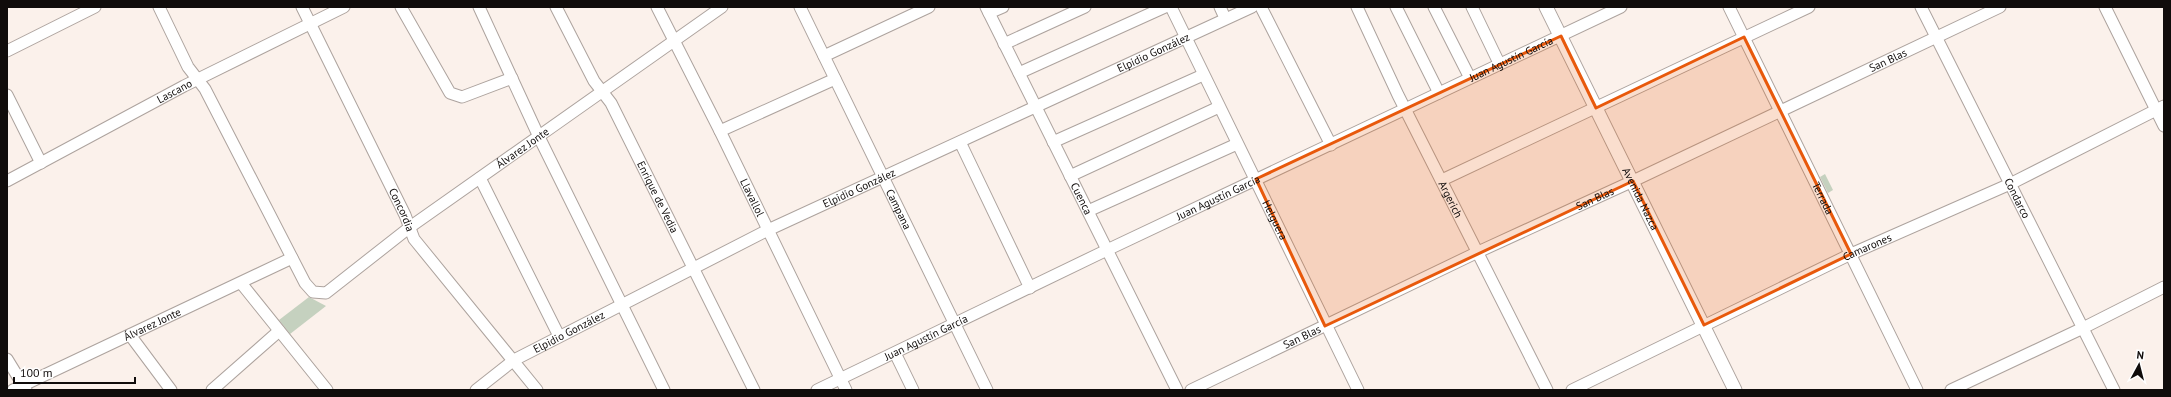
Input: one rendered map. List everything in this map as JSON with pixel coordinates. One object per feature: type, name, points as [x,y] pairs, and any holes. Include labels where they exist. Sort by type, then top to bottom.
[{"type":"main road","name":"Avenida Nazca","points":[[1546,7],[1735,390]]},
{"type":"street","points":[[7,51],[96,7]]},
{"type":"street","points":[[159,7],[188,66],[205,89],[292,258]]},
{"type":"street","name":"Concordia","points":[[302,7],[410,227],[414,240],[514,360],[537,390]]},
{"type":"street","name":"Lascano","points":[[7,181],[198,79],[344,7]]},
{"type":"street","points":[[401,7],[450,93],[462,97],[512,78]]},
{"type":"street","points":[[479,7],[539,137],[664,390]]},
{"type":"street","name":"Enrique de Vedia","points":[[556,7],[594,81],[611,103],[695,268],[754,390]]},
{"type":"street","name":"Llavallol","points":[[657,7],[720,131],[846,390]]},
{"type":"street","name":"Álvarez Jonte","points":[[20,389],[292,258],[309,289],[313,292],[326,293],[410,227],[722,7]]},
{"type":"street","name":"Campana","points":[[800,7],[987,390]]},
{"type":"street","points":[[824,56],[929,7]]},
{"type":"street","points":[[988,10],[1003,7]]},
{"type":"street","points":[[1004,44],[1085,7]]},
{"type":"street","points":[[1018,73],[1164,7]]},
{"type":"street","name":"Helguera","points":[[1170,7],[1237,144],[1256,179],[1325,326],[1358,390]]},
{"type":"street","points":[[1220,7],[1226,18]]},
{"type":"street","name":"Elpidio González","points":[[476,390],[514,360],[768,230],[1252,7]]},
{"type":"street","points":[[1261,7],[1331,145]]},
{"type":"street","name":"Argerich","points":[[1356,7],[1405,109],[1547,390]]},
{"type":"street","points":[[1396,7],[1439,93]]},
{"type":"street","points":[[1434,7],[1470,78]]},
{"type":"street","points":[[1472,7],[1500,63]]},
{"type":"street","name":"Juan Agustín García","points":[[817,390],[1256,179],[1331,145],[1500,63],[1621,7]]},
{"type":"street","name":"Terrada","points":[[1729,7],[1779,111],[1851,254],[1916,390]]},
{"type":"street","points":[[1442,180],[1809,7]]},
{"type":"street","name":"Condarco","points":[[1921,7],[2114,390]]},
{"type":"street","name":"San Blas","points":[[1191,390],[1478,252],[1633,181],[2000,7]]},
{"type":"street","points":[[2105,7],[2160,108],[2164,126]]},
{"type":"street","name":"Cuenca","points":[[988,10],[1177,390]]},
{"type":"street","points":[[1053,142],[1203,75]]},
{"type":"street","points":[[720,131],[835,79]]},
{"type":"street","points":[[7,95],[41,163]]},
{"type":"street","points":[[1070,176],[1219,107]]},
{"type":"street","name":"Camarones","points":[[1572,390],[1851,254],[2010,184],[2160,108]]},
{"type":"street","points":[[960,142],[1030,288]]},
{"type":"street","points":[[1088,211],[1237,144]]},
{"type":"street","points":[[480,178],[559,336]]},
{"type":"street","points":[[241,283],[327,390]]},
{"type":"street","points":[[1951,390],[2083,328],[2164,287]]},
{"type":"street","points":[[212,390],[279,331]]},
{"type":"street","points":[[130,335],[171,390]]},
{"type":"street","points":[[895,353],[913,390]]},
{"type":"street","points":[[7,359],[20,389]]},
{"type":"highlighted area","points":[[1561,36],[1596,108],[1744,37],[1851,254],[1704,325],[1633,181],[1325,326],[1256,179]]},
{"type":"green space","points":[[1825,174],[1833,190],[1828,193],[1820,177]]},
{"type":"green space","points":[[309,297],[326,306],[290,334],[279,320]]}]
